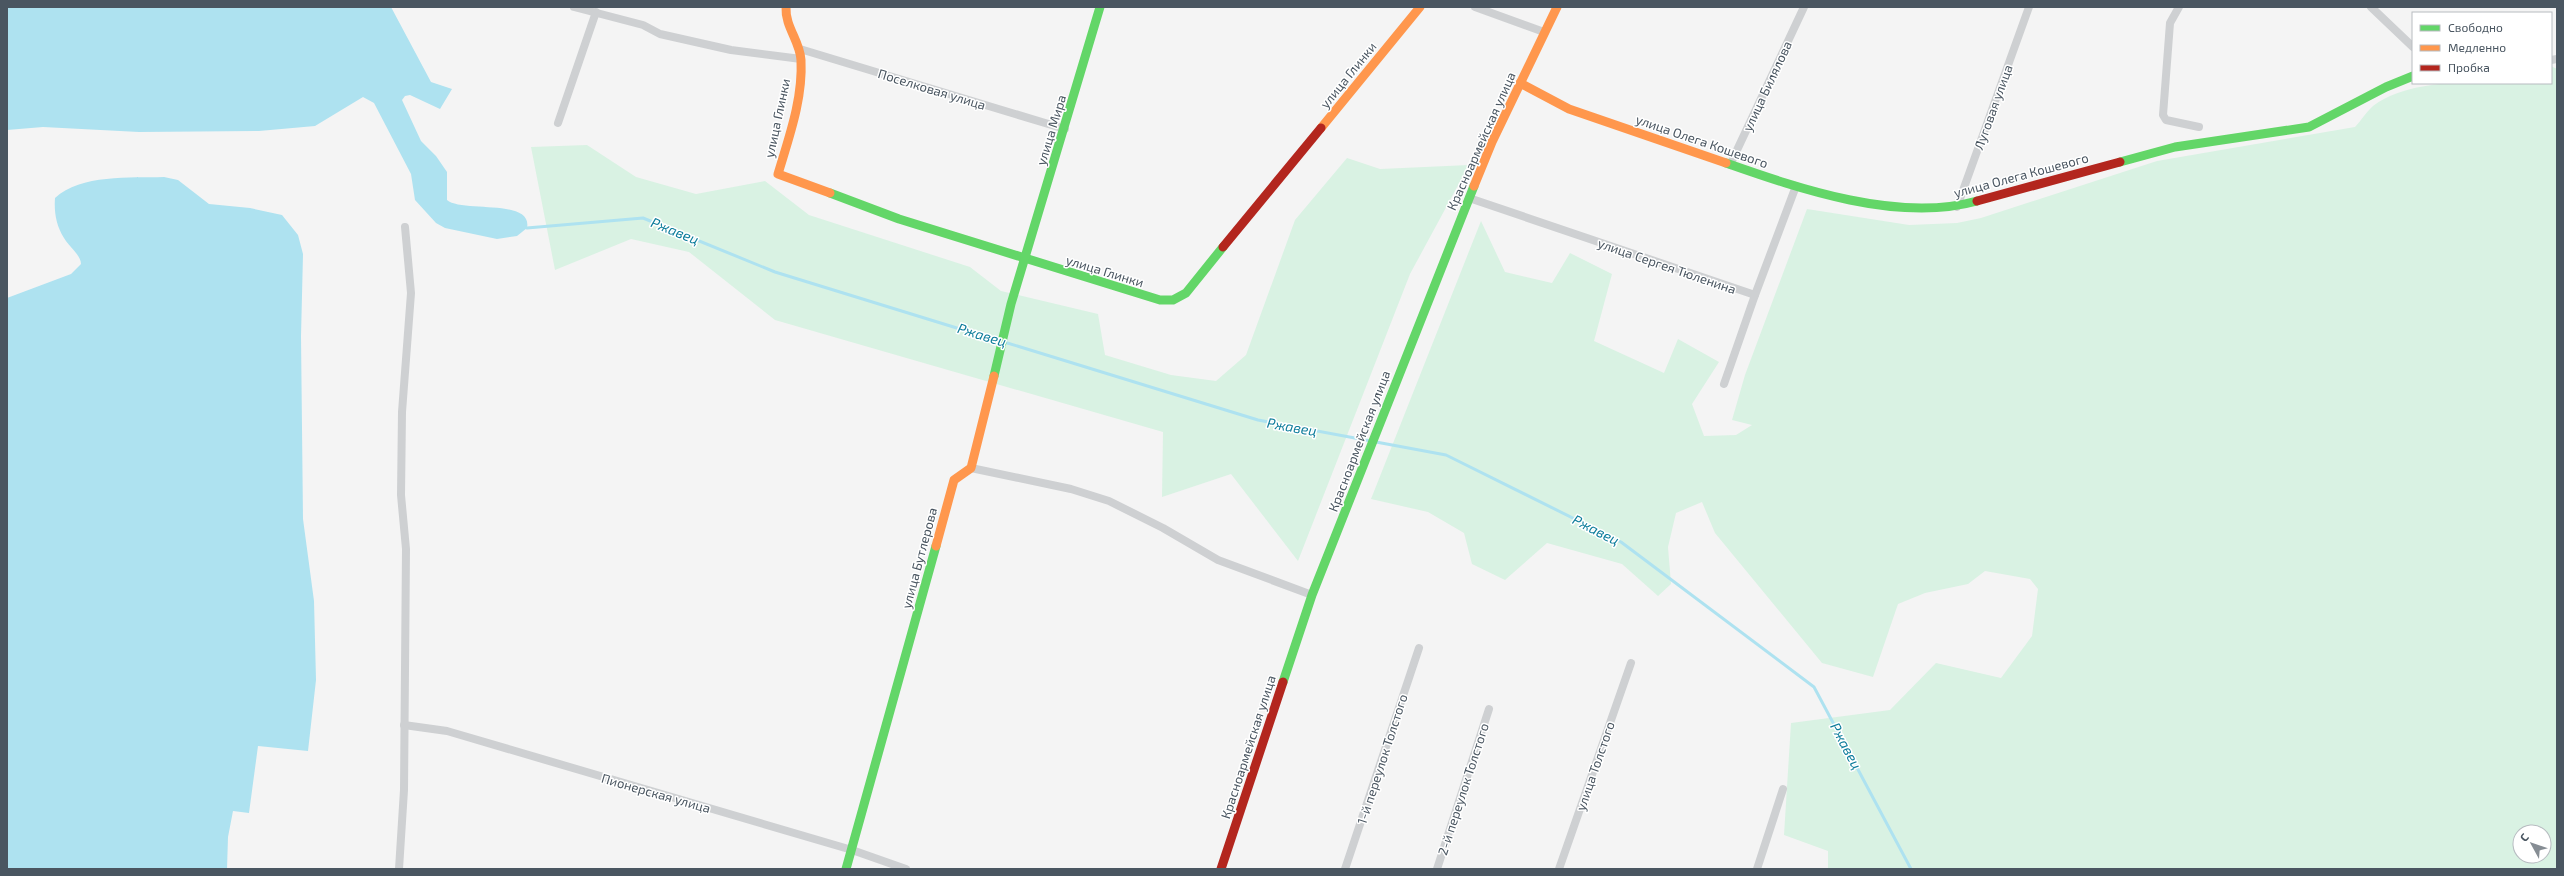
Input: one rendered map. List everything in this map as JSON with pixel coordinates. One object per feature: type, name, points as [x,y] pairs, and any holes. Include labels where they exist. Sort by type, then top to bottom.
[{"type":"street","points":[[574,7],[643,25],[660,34],[731,50],[801,60],[800,49],[789,29],[785,15],[786,7]]},
{"type":"street","name":"улица Глинки","points":[[801,60],[799,90],[778,174],[899,219],[1025,260],[1160,300],[1173,300],[1186,293],[1420,7]]},
{"type":"street","points":[[1475,7],[1544,32]]},
{"type":"street","name":"Красноармейская улица","points":[[1221,869],[1312,595],[1492,142],[1557,7]]},
{"type":"street","name":"улица Билялова","points":[[1730,165],[1804,7]]},
{"type":"street","name":"Луговая улица","points":[[1956,207],[2029,7]]},
{"type":"street","points":[[2179,7],[2170,23],[2163,115],[2166,120],[2199,127]]},
{"type":"street","points":[[2371,7],[2412,46]]},
{"type":"street","name":"улица Мира","points":[[1025,260],[1065,129],[1098,8]]},
{"type":"street","points":[[558,122],[596,12]]},
{"type":"street","name":"Поселковая улица","points":[[800,49],[1065,129]]},
{"type":"street","name":"улица Олега Кошевого","points":[[1520,83],[1569,108],[1730,165],[1796,186],[1856,201],[1914,208],[1956,207],[2175,147],[2309,127],[2326,121],[2384,87],[2412,76]]},
{"type":"street","points":[[1724,384],[1755,295],[1796,186]]},
{"type":"street","name":"улица Сергея Тюленина","points":[[1469,198],[1755,295]]},
{"type":"street","points":[[399,869],[404,790],[406,549],[401,495],[402,412],[411,293],[405,227]]},
{"type":"street","points":[[1025,260],[1011,304],[970,468],[1071,489],[1109,501],[1163,528],[1218,560],[1312,595]]},
{"type":"street","name":"улица Бутлерова","points":[[846,869],[954,480],[970,468]]},
{"type":"street","name":"1-й переулок Толстого","points":[[1345,869],[1419,648]]},
{"type":"street","name":"улица Толстого","points":[[1559,869],[1631,663]]},
{"type":"street","name":"2-й переулок Толстого","points":[[1437,869],[1489,709]]},
{"type":"street","name":"Пионерская улица","points":[[404,725],[447,731],[852,850],[906,869]]},
{"type":"street","points":[[1757,869],[1783,789]]},
{"type":"green space","points":[[2552,66],[2557,69],[2557,869],[1828,869],[1828,851],[1784,835],[1791,723],[1890,710],[1936,663],[2001,678],[2032,636],[2038,589],[2030,579],[1985,571],[1968,584],[1925,593],[1898,604],[1873,677],[1822,663],[1715,533],[1702,502],[1676,513],[1668,547],[1671,584],[1658,596],[1622,564],[1547,543],[1505,580],[1472,564],[1464,533],[1428,512],[1371,499],[1481,221],[1505,272],[1552,283],[1570,253],[1612,274],[1594,341],[1664,373],[1678,339],[1719,362],[1692,404],[1704,436],[1736,435],[1752,425],[1732,420],[1745,375],[1807,209],[1909,225],[1957,223],[1981,218],[2157,161],[2355,127],[2373,106],[2391,96],[2412,89],[2443,84],[2552,84]]},
{"type":"green space","points":[[587,145],[636,177],[696,194],[765,181],[809,215],[970,267],[1001,291],[1098,314],[1105,355],[1171,375],[1216,381],[1246,355],[1295,220],[1347,158],[1380,169],[1469,165],[1410,274],[1298,561],[1231,474],[1162,497],[1163,432],[775,320],[689,252],[631,239],[555,270],[531,147]]},
{"type":"water","points":[[7,7],[391,7],[431,82],[452,89],[440,109],[410,95],[405,96],[402,100],[421,141],[436,156],[447,172],[447,200],[455,204],[467,206],[508,209],[519,213],[526,219],[527,228],[517,236],[497,239],[445,228],[436,223],[415,200],[411,174],[374,103],[363,97],[315,126],[259,131],[139,132],[43,127],[7,130]]},
{"type":"water","points":[[164,177],[178,180],[209,204],[250,208],[282,215],[298,235],[303,254],[301,336],[303,519],[314,601],[316,680],[308,751],[258,746],[249,813],[233,811],[228,837],[227,869],[7,869],[7,298],[71,274],[81,264],[79,257],[66,241],[57,223],[55,198],[66,190],[92,181],[121,178]]},
{"type":"waterway","name":"Ржавец","points":[[527,228],[643,218],[775,272],[999,341]]},
{"type":"waterway","name":"Ржавец","points":[[1004,342],[1258,420],[1371,441]]},
{"type":"waterway","name":"Ржавец","points":[[1376,442],[1446,455],[1621,542],[1814,687],[1911,869]]},
{"type":"traffic: fast","points":[[994,376],[1011,304],[1100,7]]},
{"type":"traffic: fast","points":[[2120,162],[2175,147],[2309,127],[2386,87],[2412,76]]},
{"type":"traffic: fast","points":[[1726,163],[1817,192],[1883,206],[1915,208],[1947,207],[1977,201]]},
{"type":"traffic: fast","points":[[1283,682],[1312,595],[1474,186]]},
{"type":"traffic: fast","points":[[830,193],[899,219],[1160,300],[1173,300],[1186,293],[1223,247]]},
{"type":"traffic: fast","points":[[846,869],[936,546]]},
{"type":"traffic: slow","points":[[786,7],[786,14],[790,28],[800,53],[801,75],[798,103],[778,174],[830,193]]},
{"type":"traffic: slow","points":[[1321,128],[1420,7]]},
{"type":"traffic: slow","points":[[1474,186],[1492,142],[1557,7]]},
{"type":"traffic: slow","points":[[1520,83],[1569,109],[1726,163]]},
{"type":"traffic: slow","points":[[936,546],[954,480],[971,468],[994,376]]},
{"type":"traffic: jam","points":[[1223,247],[1321,128]]},
{"type":"traffic: jam","points":[[1977,201],[2120,162]]},
{"type":"traffic: jam","points":[[1221,869],[1283,682]]}]
